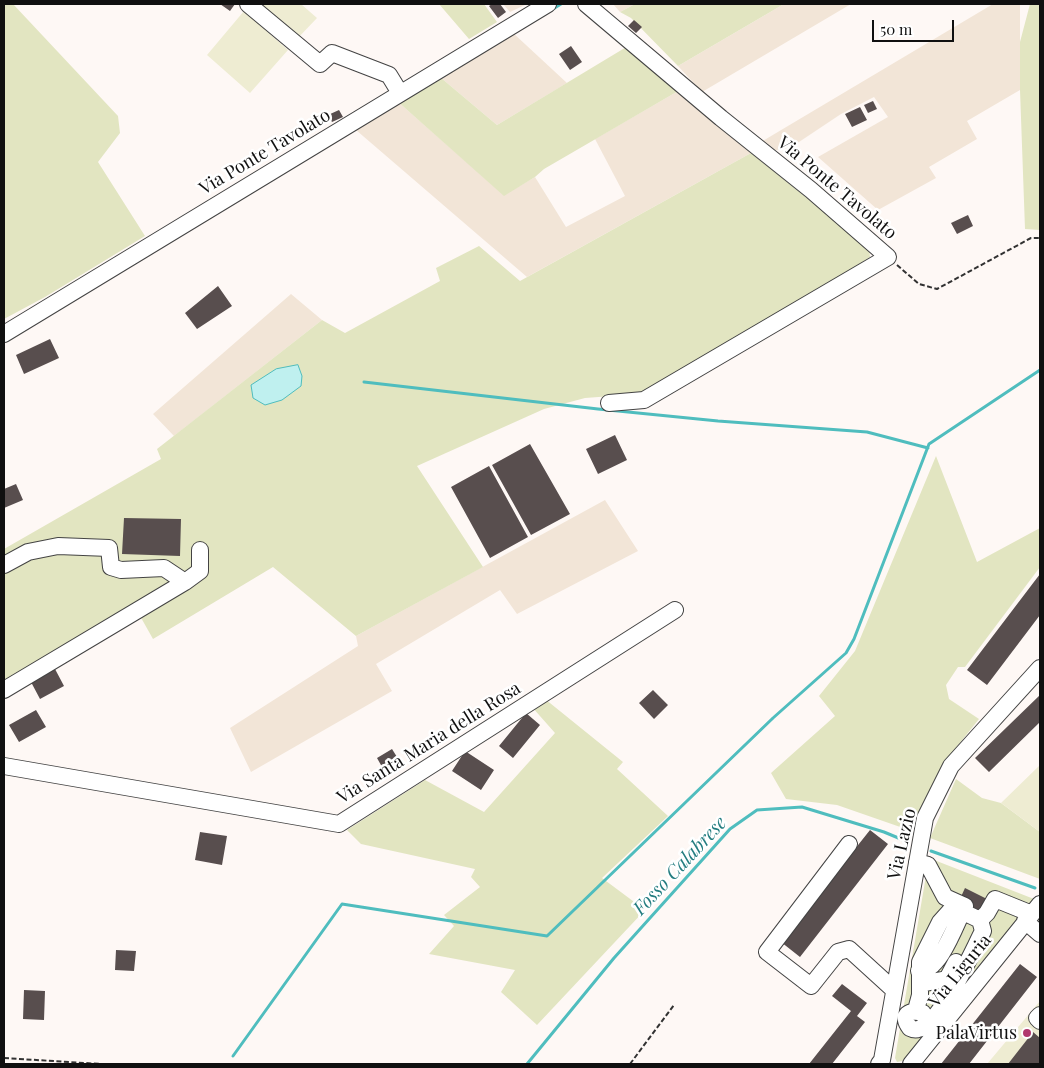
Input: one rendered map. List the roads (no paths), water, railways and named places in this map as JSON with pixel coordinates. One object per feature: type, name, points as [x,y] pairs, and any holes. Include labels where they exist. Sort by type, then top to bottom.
[{"type":"street","points":[[248,4],[320,64],[332,52],[390,75],[400,93]]},
{"type":"street","name":"Via Ponte Tavolato","points":[[4,334],[548,4]]},
{"type":"street","name":"Via Ponte Tavolato","points":[[586,4],[721,118],[811,190],[888,257],[644,400],[609,403]]},
{"type":"street","points":[[4,565],[28,552],[58,546],[109,548],[110,567],[121,570],[164,568],[185,582]]},
{"type":"street","points":[[4,690],[185,582],[200,571],[200,550]]},
{"type":"street","name":"Via Santa Maria della Rosa","points":[[4,766],[339,824],[675,610]]},
{"type":"street","name":"Via Lazio","points":[[879,1064],[882,1060],[925,818],[951,766],[1040,668]]},
{"type":"street","points":[[849,844],[767,952],[811,986],[838,952],[850,949],[894,990]]},
{"type":"street","points":[[917,862],[928,866],[945,897],[965,906],[962,911]]},
{"type":"street","points":[[922,1000],[934,987],[942,985],[947,979],[974,937],[995,899],[1033,913],[1040,934]]},
{"type":"street","points":[[955,908],[962,911],[974,937],[950,995],[922,1000],[925,971],[935,964],[949,912],[955,908]]},
{"type":"street","name":"Via Liguria","points":[[911,1064],[1033,913]]},
{"type":"street","points":[[945,930],[974,937]]},
{"type":"street","points":[[922,1000],[920,962],[945,930]]},
{"type":"street","points":[[935,964],[941,968],[942,985]]},
{"type":"street","points":[[1040,1015],[1037,1018],[1040,1021]]},
{"type":"water","points":[[298,365],[302,376],[301,386],[282,400],[265,405],[253,398],[251,385],[276,369]]},
{"type":"waterway","points":[[553,9],[561,4]]},
{"type":"waterway","points":[[233,1056],[342,904],[547,936],[773,718],[846,653],[854,639],[929,444],[1040,370]]},
{"type":"waterway","points":[[364,382],[718,421],[867,432],[928,448]]},
{"type":"waterway","name":"Fosso Calabrese","points":[[527,1064],[614,958],[730,829],[757,810],[802,807],[884,832],[908,842]]},
{"type":"waterway","name":"Fosso Calabrese","points":[[931,851],[1035,888]]},
{"type":"place","name":"PalaVirtus","points":[[1027,1033]]}]
